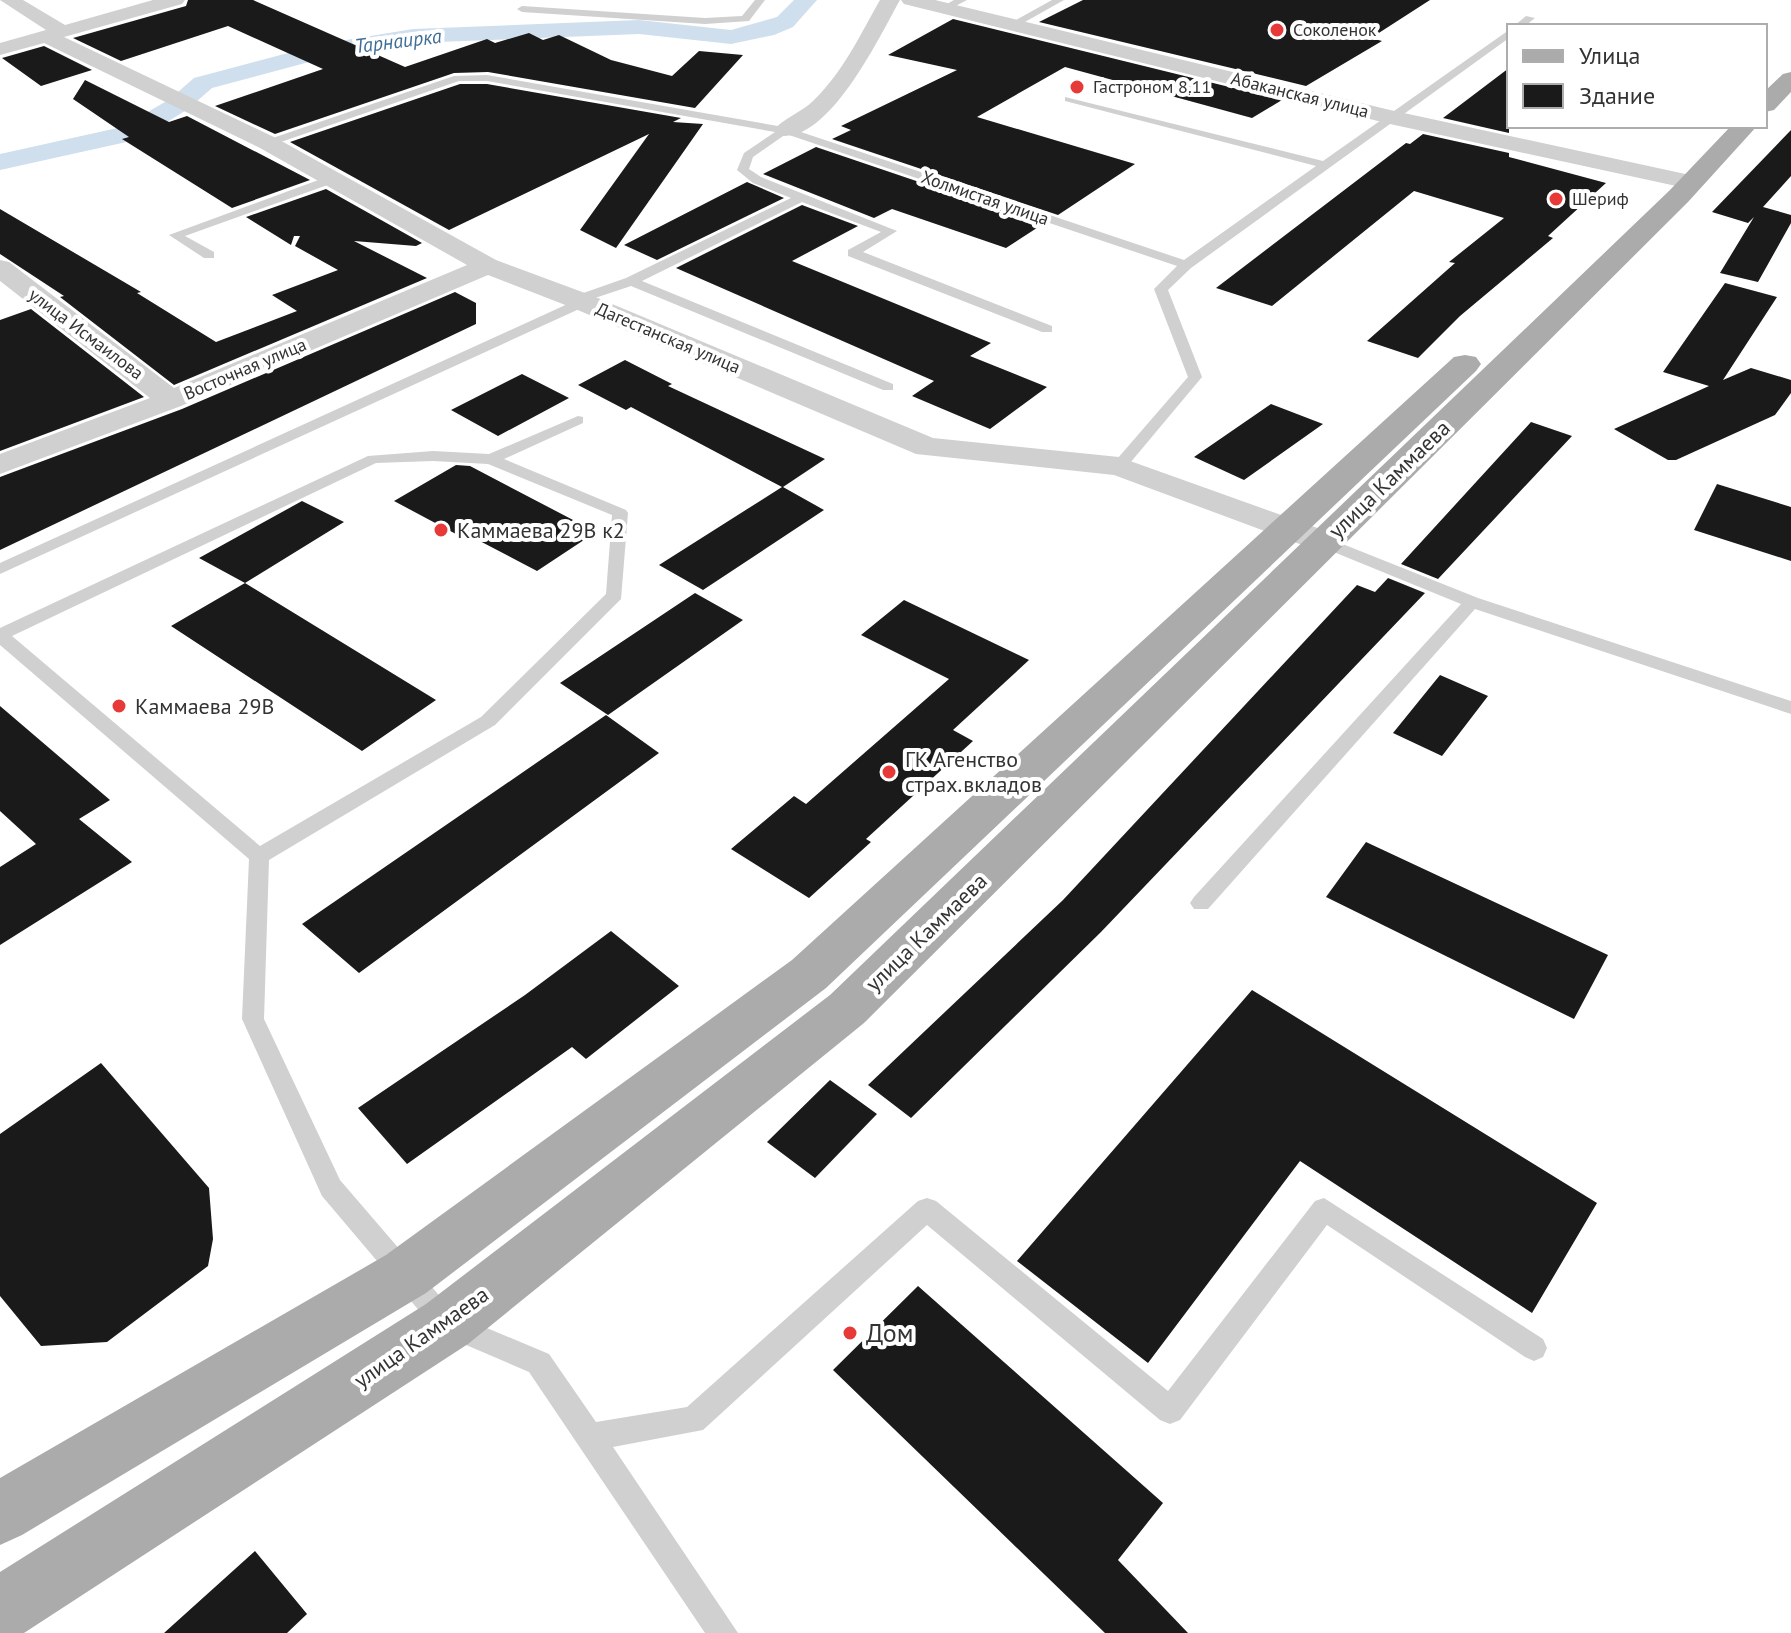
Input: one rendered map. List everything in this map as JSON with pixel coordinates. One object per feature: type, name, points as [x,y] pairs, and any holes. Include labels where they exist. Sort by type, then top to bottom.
[{"type":"main road","points":[[1767,76],[1787,69]]},
{"type":"main road","points":[[1767,102],[1787,69]]},
{"type":"main road","name":"улица Каммаева","points":[[1678,179],[1716,128]]},
{"type":"main road","name":"улица Каммаева","points":[[0,1610],[447,1324],[847,1009],[1307,535],[1678,179],[1742,128]]},
{"type":"main road","name":"улица Каммаева","points":[[0,1513],[406,1274],[809,974],[1307,535]]},
{"type":"street","name":"Дагестанская улица","points":[[9,0],[52,33],[160,91],[268,143],[487,266],[580,301],[927,447],[1119,466],[1307,535]]},
{"type":"street","points":[[0,49],[175,0]]},
{"type":"street","points":[[785,130],[800,124],[845,78],[890,0]]},
{"type":"street","name":"Абаканская улица","points":[[911,0],[953,4],[1012,25],[1390,117],[1678,179]]},
{"type":"street","name":"Восточная улица","points":[[0,465],[171,400],[487,266]]},
{"type":"street","name":"улица Исмаилова","points":[[0,268],[171,400]]},
{"type":"lane","points":[[522,9],[705,21],[745,19],[760,0]]},
{"type":"lane","points":[[1012,25],[1059,0]]},
{"type":"lane","points":[[1522,24],[1530,18]]},
{"type":"lane","points":[[1119,466],[1195,377],[1161,289],[1186,265],[1507,34]]},
{"type":"lane","name":"Холмистая улица","points":[[268,143],[458,78],[487,78],[785,130],[1186,265]]},
{"type":"lane","points":[[1069,99],[1324,165]]},
{"type":"lane","points":[[785,130],[748,155],[742,165],[743,170],[757,180],[891,231],[853,253],[1047,329]]},
{"type":"lane","points":[[209,255],[175,235],[332,179]]},
{"type":"lane","points":[[0,569],[580,301],[631,281],[801,198]]},
{"type":"lane","points":[[631,281],[888,387]]},
{"type":"lane","points":[[491,459],[578,420]]},
{"type":"lane","points":[[433,456],[491,459],[620,513],[615,595],[488,721],[259,856],[0,635],[373,459],[433,456]]},
{"type":"lane","points":[[1307,535],[1472,602],[1791,708]]},
{"type":"lane","points":[[1201,903],[1472,602]]},
{"type":"lane","points":[[259,856],[253,1019],[331,1188],[447,1324],[539,1363],[723,1633]]},
{"type":"lane","points":[[589,1437],[693,1420],[927,1209],[1170,1410],[1324,1209],[1534,1348]]},
{"type":"building","points":[[188,0],[253,0],[405,67],[487,39],[495,43],[529,33],[543,40],[559,35],[611,60],[672,76],[699,51],[743,55],[695,108],[488,72],[454,73],[275,134],[215,106],[323,69],[228,26],[121,61],[73,38],[186,6]]},
{"type":"building","points":[[1083,0],[1430,0],[1371,38],[1382,41],[1306,86],[1039,22]]},
{"type":"building","points":[[953,19],[1282,100],[1252,118],[1065,67],[977,117],[1135,164],[1058,215],[832,139],[851,130],[841,126],[957,70],[888,55]]},
{"type":"building","points":[[44,46],[92,70],[41,86],[2,58]]},
{"type":"building","points":[[1507,70],[1509,133],[1443,118]]},
{"type":"building","points":[[85,80],[169,122],[187,116],[310,180],[232,208],[122,139],[129,137],[73,99]]},
{"type":"building","points":[[460,84],[487,84],[681,118],[673,122],[703,124],[616,248],[580,230],[649,134],[449,230],[290,142]]},
{"type":"building","points":[[1791,130],[1791,176],[1763,207],[1791,215],[1791,223],[1758,282],[1720,273],[1754,217],[1748,223],[1712,212]]},
{"type":"building","points":[[1423,134],[1509,153],[1509,157],[1606,183],[1548,236],[1553,238],[1460,316],[1418,358],[1367,341],[1455,263],[1449,262],[1504,218],[1414,191],[1272,306],[1216,288],[1406,143],[1410,144]]},
{"type":"building","points":[[816,147],[1043,224],[1006,248],[892,209],[874,218],[763,174]]},
{"type":"building","points":[[747,182],[784,198],[657,260],[624,245]]},
{"type":"building","points":[[326,189],[422,243],[416,246],[354,241],[427,278],[174,385],[60,297],[64,296],[0,254],[0,209],[141,292],[137,293],[216,342],[297,311],[272,295],[338,270],[295,246],[300,236],[294,236],[291,245],[246,217]]},
{"type":"building","points":[[802,205],[858,226],[792,261],[991,343],[970,356],[1047,387],[990,429],[912,396],[934,381],[676,268]]},
{"type":"building","points":[[1725,283],[1777,297],[1723,380],[1751,368],[1791,380],[1791,393],[1775,415],[1676,460],[1668,460],[1614,429],[1709,386],[1663,372]]},
{"type":"building","points":[[455,292],[476,303],[476,324],[0,550],[0,477],[182,409]]},
{"type":"building","points":[[31,309],[144,397],[0,451],[0,320]]},
{"type":"building","points":[[625,360],[672,384],[668,386],[825,459],[783,487],[824,510],[703,590],[659,565],[782,487],[631,407],[626,410],[578,385]]},
{"type":"building","points":[[522,374],[569,398],[498,436],[451,410]]},
{"type":"building","points":[[1271,404],[1323,424],[1244,480],[1194,457]]},
{"type":"building","points":[[1531,422],[1572,436],[1438,579],[1401,564]]},
{"type":"building","points":[[456,465],[470,466],[596,532],[537,571],[474,538],[469,541],[394,501]]},
{"type":"building","points":[[1717,484],[1791,507],[1791,561],[1694,530]]},
{"type":"building","points":[[302,501],[344,522],[245,583],[199,558]]},
{"type":"building","points":[[1388,578],[1425,593],[1101,932],[911,1118],[868,1085],[1063,900],[1357,585],[1375,592]]},
{"type":"building","points":[[245,583],[436,700],[362,751],[171,626]]},
{"type":"building","points":[[695,593],[743,620],[608,715],[560,683]]},
{"type":"building","points":[[904,600],[1029,660],[953,730],[973,741],[866,839],[871,842],[809,898],[731,849],[794,796],[806,804],[949,679],[861,635]]},
{"type":"building","points":[[1440,675],[1488,696],[1442,756],[1393,733]]},
{"type":"building","points":[[0,706],[110,800],[79,819],[132,862],[0,945],[0,867],[36,844],[0,811]]},
{"type":"building","points":[[606,715],[659,753],[359,973],[302,924]]},
{"type":"building","points":[[1366,842],[1608,955],[1574,1019],[1326,897]]},
{"type":"building","points":[[611,931],[679,986],[586,1059],[572,1047],[407,1164],[358,1108],[525,995]]},
{"type":"building","points":[[1252,990],[1597,1203],[1532,1313],[1300,1161],[1148,1363],[1017,1261]]},
{"type":"building","points":[[101,1063],[209,1188],[213,1239],[208,1266],[107,1342],[41,1346],[0,1296],[0,1134]]},
{"type":"building","points":[[830,1080],[877,1114],[815,1178],[767,1142]]},
{"type":"building","points":[[918,1286],[1163,1503],[1118,1560],[1188,1633],[1105,1633],[833,1370]]},
{"type":"building","points":[[255,1551],[307,1614],[287,1633],[164,1633]]},
{"type":"waterway","name":"Тарнаирка","points":[[0,162],[131,133],[179,104],[203,83],[322,51],[413,36],[639,27],[731,37],[766,30],[785,22],[806,0]]},
{"type":"place","name":"Соколенок","points":[[1277,30]]},
{"type":"place","name":"Гастроном 8.11","points":[[1077,87]]},
{"type":"place","name":"Шериф","points":[[1556,199]]},
{"type":"place","name":"Каммаева 29В к2","points":[[441,530]]},
{"type":"place","name":"Каммаева 29В","points":[[119,706]]},
{"type":"place","name":"ГК Агенство страх.вкладов","points":[[889,772]]},
{"type":"place","name":"Дом","points":[[850,1333]]}]
